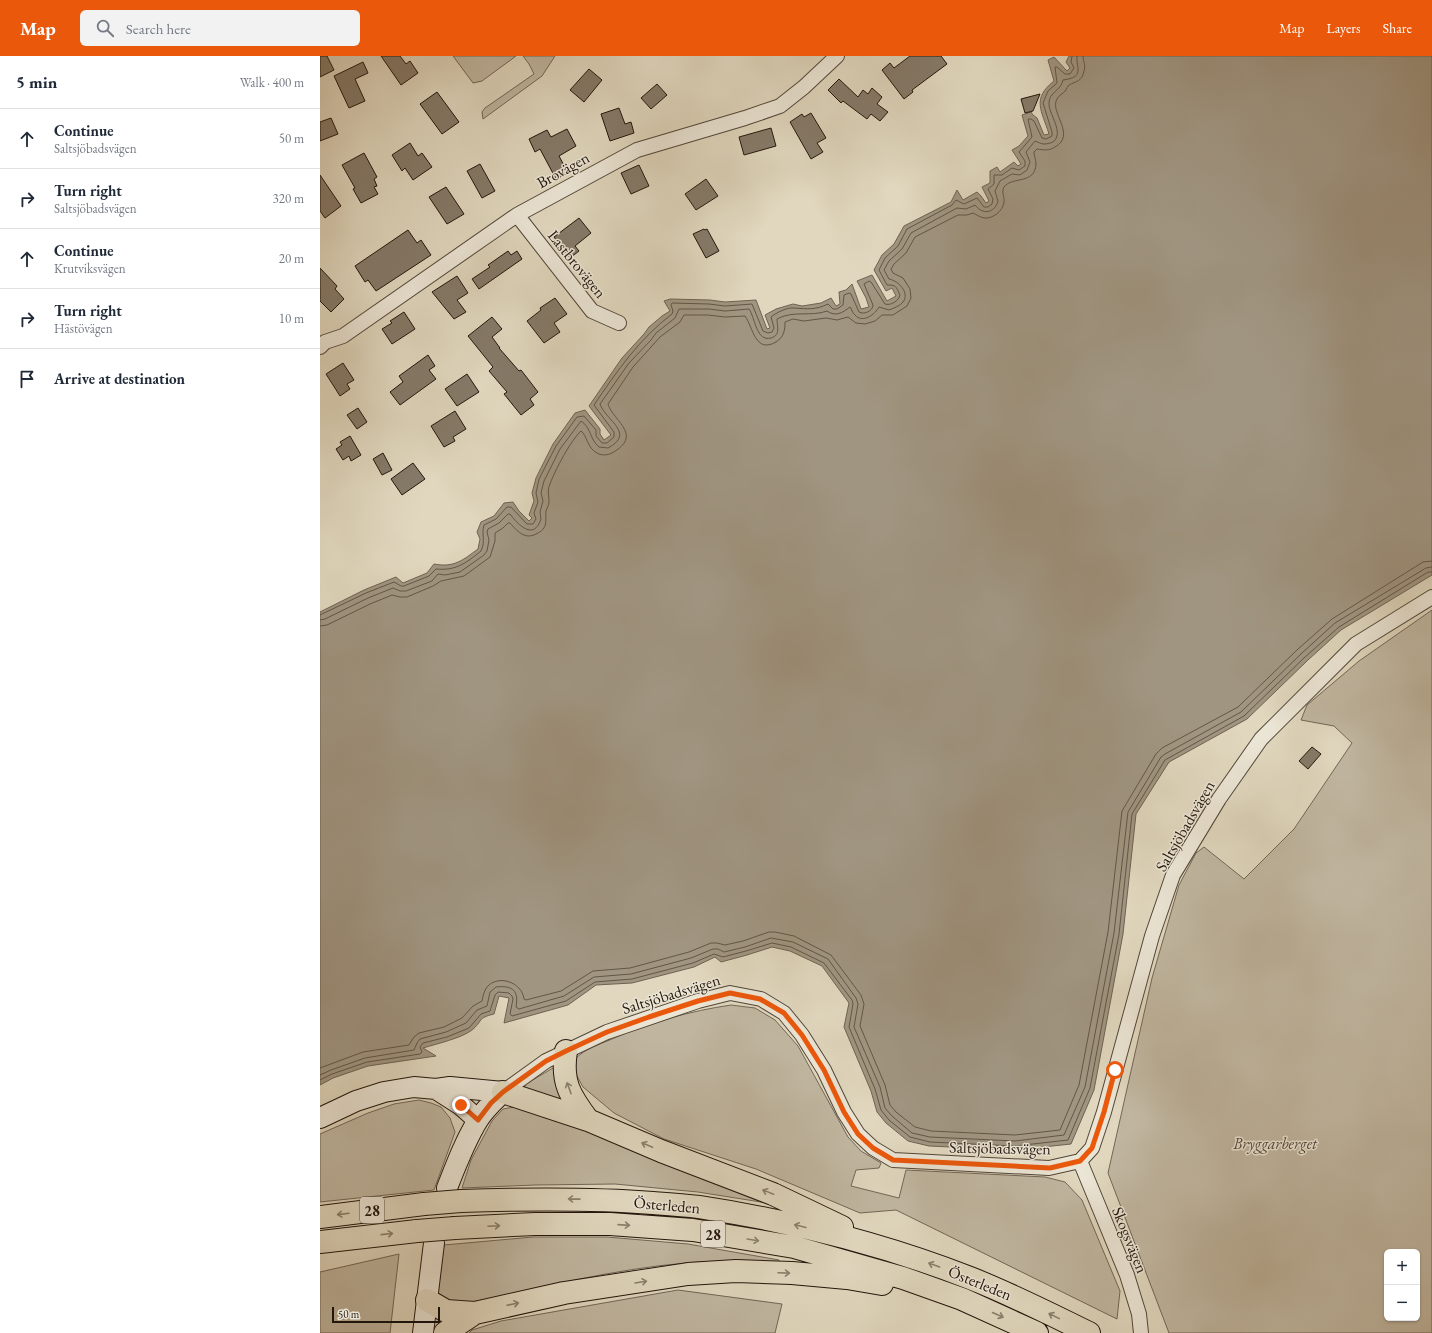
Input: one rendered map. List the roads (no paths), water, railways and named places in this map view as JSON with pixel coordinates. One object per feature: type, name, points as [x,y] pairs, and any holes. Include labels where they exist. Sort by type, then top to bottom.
[{"type":"highway","points":[[566,1051],[564,1066],[568,1090],[588,1120]]},
{"type":"highway","points":[[503,1092],[588,1120],[773,1194],[821,1216],[878,1247]]},
{"type":"highway","name":"Österleden","points":[[320,1217],[424,1204],[454,1195],[605,1199],[698,1207],[797,1225],[915,1258],[971,1278],[1089,1333]]},
{"type":"highway","name":"Österleden","points":[[320,1242],[426,1237],[455,1228],[535,1224],[610,1224],[693,1230],[794,1246],[903,1278],[962,1299],[1037,1333]]},
{"type":"highway","points":[[427,1300],[446,1311],[475,1312],[564,1294],[688,1274],[736,1271],[792,1273],[847,1278],[962,1299]]},
{"type":"highway","points":[[445,1333],[475,1312]]},
{"type":"street","name":"Brovägen","points":[[322,342],[343,336],[517,215],[637,150],[746,118],[780,106],[804,87],[837,56]]},
{"type":"street","name":"Lastbrovägen","points":[[517,215],[592,311],[619,323]]},
{"type":"street","name":"Saltsjöbadsvägen","points":[[503,1092],[546,1061],[607,1032],[698,1001],[730,993],[760,999],[784,1013],[802,1035],[824,1070],[844,1112],[858,1134],[873,1148],[893,1160],[1050,1168],[1080,1161],[1092,1148],[1104,1112],[1152,936],[1173,875],[1219,799],[1260,738],[1356,644],[1432,597]]},
{"type":"street","points":[[320,1118],[356,1101],[384,1092],[414,1087],[436,1089],[450,1087],[503,1092]]},
{"type":"street","points":[[436,1089],[461,1105],[478,1120]]},
{"type":"street","points":[[454,1195],[460,1155],[478,1120],[491,1103],[503,1092]]},
{"type":"street","name":"Skogsvägen","points":[[1080,1161],[1127,1275],[1139,1314],[1141,1333]]},
{"type":"street","points":[[423,1333],[427,1300],[426,1237]]},
{"type":"water","points":[[1069,56],[1432,56],[1432,575],[1341,630],[1247,719],[1169,762],[1136,814],[1123,934],[1094,1090],[1071,1144],[1015,1150],[929,1146],[908,1141],[886,1123],[877,1112],[871,1091],[844,1027],[849,1003],[822,966],[790,951],[772,947],[721,962],[715,957],[694,967],[632,983],[596,985],[568,1005],[504,1023],[509,998],[499,996],[494,1014],[482,1018],[468,1033],[423,1048],[436,1056],[368,1066],[333,1078],[320,1085],[320,612],[364,590],[396,577],[403,583],[427,573],[434,564],[447,565],[463,560],[478,549],[480,539],[477,532],[481,522],[494,516],[504,503],[513,502],[519,511],[529,521],[532,518],[529,515],[534,501],[532,493],[536,478],[553,444],[575,413],[585,410],[600,429],[600,434],[604,440],[611,435],[589,406],[622,358],[649,327],[670,311],[664,301],[670,299],[725,302],[756,300],[767,329],[770,328],[765,315],[776,309],[793,304],[802,306],[821,303],[831,298],[836,306],[840,304],[839,292],[846,290],[852,284],[861,309],[869,307],[857,281],[872,275],[887,301],[896,296],[892,288],[886,291],[874,270],[882,255],[894,244],[904,226],[951,202],[957,190],[963,200],[977,192],[986,203],[989,201],[982,187],[990,183],[990,171],[997,167],[1000,172],[1014,162],[1018,166],[1021,164],[1012,150],[1019,146],[1028,136],[1022,115],[1031,112],[1037,118],[1044,135],[1049,134],[1040,106],[1040,100],[1043,94],[1054,81],[1048,60],[1054,57],[1067,71],[1070,68],[1066,62]]},
{"type":"park label","name":"Bryggarberget","points":[[1275,1143]]}]
